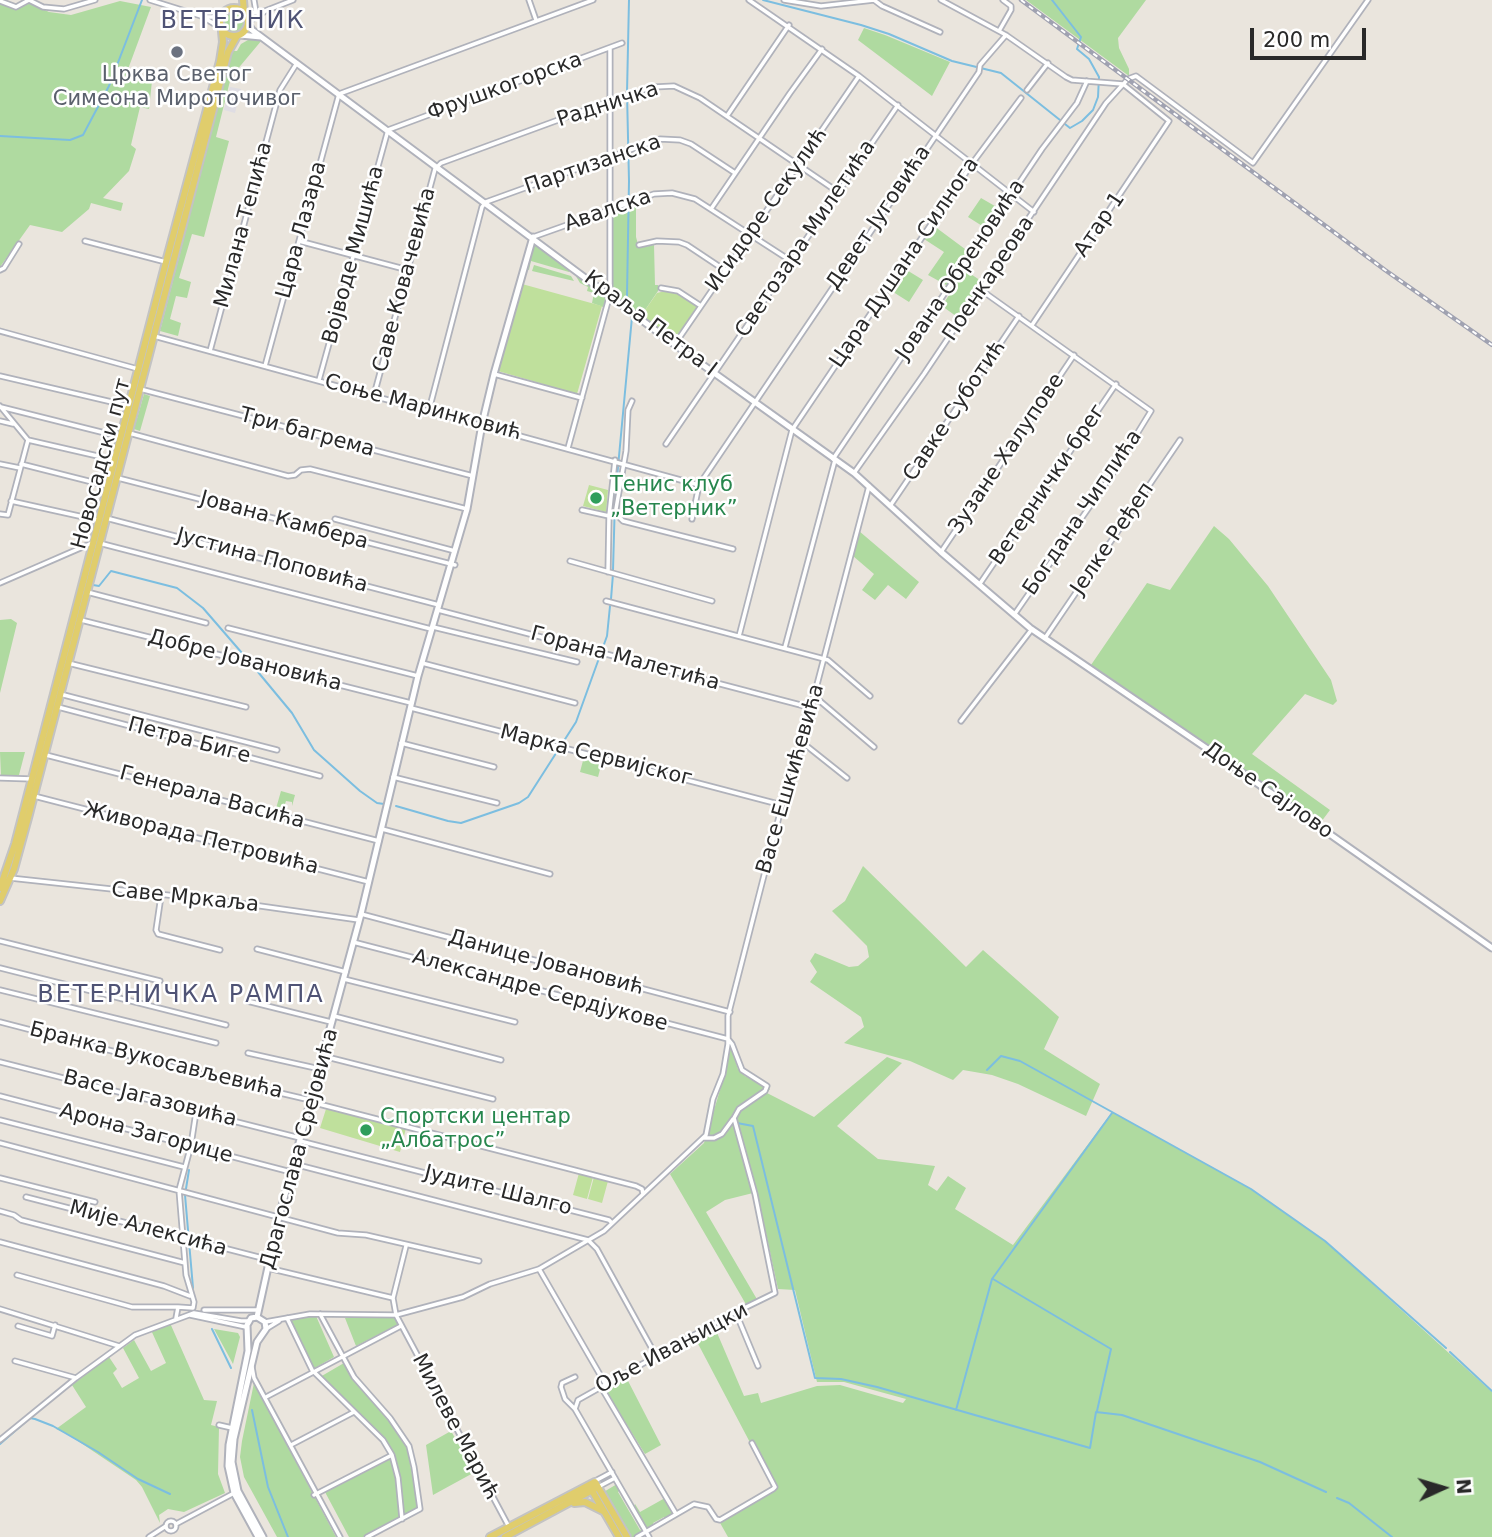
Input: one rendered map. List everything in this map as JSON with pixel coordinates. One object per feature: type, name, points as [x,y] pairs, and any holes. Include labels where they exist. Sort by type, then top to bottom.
[{"type":"main road","points":[[236,0],[220,19],[221,30],[228,35],[238,36],[245,31],[248,23],[243,0]]},
{"type":"main road","points":[[225,11],[237,8],[245,13]]},
{"type":"main road","name":"Новосадски пут","points":[[0,901],[140,389],[166,262],[220,61],[223,42],[221,30]]},
{"type":"main road","name":"Новосадски пут","points":[[103,519],[108,486],[138,369],[151,335],[229,52],[238,36]]},
{"type":"main road","name":"Новосадски пут","points":[[0,888],[34,796],[87,592],[97,543]]},
{"type":"main road","points":[[506,1537],[593,1486]]},
{"type":"main road","points":[[490,1537],[512,1532],[569,1503],[593,1486]]},
{"type":"main road","points":[[593,1486],[619,1537]]},
{"type":"main road","points":[[593,1486],[627,1537]]},
{"type":"main road","points":[[569,1503],[585,1502],[605,1513]]},
{"type":"street","points":[[0,1],[16,7],[29,0],[43,7],[64,9],[95,0]]},
{"type":"street","points":[[150,0],[212,18],[225,11]]},
{"type":"street","points":[[254,0],[256,12]]},
{"type":"street","points":[[245,13],[265,10],[293,0]]},
{"type":"street","points":[[529,0],[536,20]]},
{"type":"street","points":[[339,94],[593,0]]},
{"type":"street","points":[[749,0],[898,105],[936,135],[937,139],[1034,212]]},
{"type":"street","points":[[785,0],[821,6],[874,0],[940,32]]},
{"type":"street","points":[[941,0],[1006,35],[1066,77],[1122,84],[1136,76],[1252,163],[1368,0]]},
{"type":"street","points":[[999,32],[1011,10],[1003,0]]},
{"type":"street","points":[[248,23],[265,10]]},
{"type":"street","points":[[201,16],[221,30]]},
{"type":"street","name":"Краља Петра I","points":[[248,23],[252,30],[754,403],[854,473],[941,552],[1044,638]]},
{"type":"street","points":[[727,116],[789,26]]},
{"type":"street","name":"Девет Југовића","points":[[699,485],[979,72],[980,65],[1006,35]]},
{"type":"street","points":[[238,36],[265,38]]},
{"type":"street","name":"Фрушкогорска","points":[[388,130],[622,43]]},
{"type":"street","points":[[568,448],[610,294],[610,48]]},
{"type":"street","points":[[711,209],[822,49]]},
{"type":"street","name":"Милана Тепића","points":[[210,351],[280,90],[297,63]]},
{"type":"street","points":[[1027,90],[1048,63]]},
{"type":"street","name":"Исидоре Секулић","points":[[675,344],[859,76]]},
{"type":"street","name":"Јована Обреновића","points":[[785,648],[834,459],[1077,103],[1087,81]]},
{"type":"street","name":"Атар 1","points":[[1032,325],[1169,124],[1167,119],[1122,84]]},
{"type":"street","name":"Поенкареова","points":[[854,473],[1106,103],[1122,84]]},
{"type":"street","name":"Радничка","points":[[437,166],[628,95],[653,87],[676,86],[727,116],[838,192]]},
{"type":"street","name":"Цара Лазара","points":[[265,366],[339,94]]},
{"type":"street","name":"Цара Душана Силнога","points":[[739,636],[792,430],[971,164],[1021,98]]},
{"type":"street","name":"Светозара Милетића","points":[[666,444],[898,105]]},
{"type":"street","name":"Војводе Мишића","points":[[320,380],[388,130]]},
{"type":"street","name":"Партизанска","points":[[486,202],[660,139],[680,140],[698,148],[736,173]]},
{"type":"street","name":"Саве Ковачевића","points":[[374,395],[437,166]]},
{"type":"street","name":"Авалска","points":[[533,237],[654,194],[672,192],[689,196],[791,261]]},
{"type":"street","points":[[429,410],[482,207],[486,202]]},
{"type":"street","name":"Драгослава Срејовића","points":[[258,1313],[279,1217],[334,1019],[418,676],[453,565],[494,374],[533,237]]},
{"type":"street","points":[[85,241],[166,262]]},
{"type":"street","points":[[299,241],[408,270]]},
{"type":"street","points":[[639,245],[657,241],[679,242],[726,271]]},
{"type":"street","points":[[0,270],[19,244]]},
{"type":"street","points":[[661,289],[678,291],[701,306]]},
{"type":"street","points":[[981,290],[1116,384]]},
{"type":"street","name":"Савке Суботић","points":[[890,506],[1019,316]]},
{"type":"street","points":[[0,331],[138,369]]},
{"type":"street","name":"Соње Маринковић","points":[[151,335],[699,485]]},
{"type":"street","name":"Зузане Халупове","points":[[941,552],[1074,355]]},
{"type":"street","points":[[494,374],[582,398]]},
{"type":"street","points":[[0,376],[129,406]]},
{"type":"street","name":"Богдана Чиплића","points":[[1014,615],[1112,473],[1151,411],[1116,384]]},
{"type":"street","name":"Ветернички брег","points":[[979,585],[1116,384]]},
{"type":"street","name":"Три багрема","points":[[140,389],[473,476]]},
{"type":"street","points":[[632,401],[628,410],[624,463],[616,509],[621,520],[733,550]]},
{"type":"street","points":[[0,407],[121,437]]},
{"type":"street","points":[[0,407],[28,440],[115,460]]},
{"type":"street","points":[[0,421],[15,424]]},
{"type":"street","points":[[128,433],[288,476],[310,469],[467,509]]},
{"type":"street","points":[[0,514],[8,515],[28,440]]},
{"type":"street","name":"Јелке Ређеп","points":[[1044,638],[1180,440]]},
{"type":"street","points":[[608,572],[609,516],[615,460]]},
{"type":"street","points":[[0,464],[108,486]]},
{"type":"street","name":"Јована Камбера","points":[[116,478],[453,565]]},
{"type":"street","points":[[692,519],[699,485]]},
{"type":"street","name":"Васе Ешкићевића","points":[[703,1138],[723,1074],[730,1012],[782,806],[803,743],[869,486]]},
{"type":"street","name":"Јустина Поповића","points":[[10,501],[103,519],[438,607]]},
{"type":"street","points":[[582,510],[609,516]]},
{"type":"street","points":[[335,519],[456,551]]},
{"type":"street","points":[[0,583],[97,543],[577,662]]},
{"type":"street","points":[[570,561],[712,601]]},
{"type":"street","points":[[87,592],[206,623]]},
{"type":"street","points":[[606,601],[825,659],[870,696]]},
{"type":"street","name":"Горана Малетића","points":[[438,607],[812,708]]},
{"type":"street","name":"Добре Јовановића","points":[[80,620],[411,706]]},
{"type":"street","points":[[228,628],[418,676]]},
{"type":"street","points":[[961,721],[1032,629]]},
{"type":"street","name":"Доње Сајлово","points":[[1044,638],[1259,784],[1492,948]]},
{"type":"street","points":[[68,663],[246,707]]},
{"type":"street","points":[[422,663],[575,703]]},
{"type":"street","points":[[60,694],[278,750]]},
{"type":"street","points":[[814,696],[874,747]]},
{"type":"street","name":"Марка Сервијског","points":[[411,706],[742,793],[782,806]]},
{"type":"street","name":"Петра Биге","points":[[57,707],[320,776]]},
{"type":"street","points":[[401,743],[494,767]]},
{"type":"street","points":[[803,743],[848,778]]},
{"type":"street","name":"Генерала Васића","points":[[45,754],[379,841]]},
{"type":"street","points":[[393,777],[497,803]]},
{"type":"street","points":[[0,778],[32,779]]},
{"type":"street","name":"Живорада Петровића","points":[[34,796],[369,882]]},
{"type":"street","points":[[382,829],[551,874]]},
{"type":"street","name":"Саве Мркаља","points":[[5,877],[360,917]]},
{"type":"street","points":[[161,895],[156,930],[158,934],[220,950]]},
{"type":"street","name":"Данице Јовановић","points":[[360,917],[730,1012]]},
{"type":"street","points":[[0,941],[160,981]]},
{"type":"street","name":"Александре Сердјукове","points":[[353,942],[727,1040]]},
{"type":"street","points":[[257,949],[515,1022]]},
{"type":"street","points":[[0,968],[226,1024]]},
{"type":"street","points":[[0,990],[216,1043]]},
{"type":"street","points":[[247,1001],[334,1019],[501,1060]]},
{"type":"street","name":"Бранка Вукосављевића","points":[[0,1022],[636,1186],[642,1189],[643,1194]]},
{"type":"street","points":[[265,1322],[320,1314],[396,1315],[463,1297],[490,1283],[539,1269],[588,1240],[612,1223],[703,1138],[714,1138],[722,1134],[738,1109],[765,1091],[767,1086],[742,1070],[732,1044],[727,1040]]},
{"type":"street","points":[[248,1053],[320,1069]]},
{"type":"street","points":[[323,1056],[492,1099]]},
{"type":"street","name":"Васе Јагазовића","points":[[0,1062],[300,1139]]},
{"type":"street","name":"Арона Загорице","points":[[0,1096],[291,1172]]},
{"type":"street","points":[[17,1275],[132,1307],[193,1308],[185,1263],[187,1239],[184,1167],[191,1145],[196,1112]]},
{"type":"street","name":"Оље Ивањицки","points":[[575,1409],[578,1400],[775,1293],[755,1194],[734,1118]]},
{"type":"street","points":[[0,1120],[184,1167]]},
{"type":"street","name":"Јудите Шалго","points":[[300,1139],[609,1220],[612,1223]]},
{"type":"street","points":[[0,1143],[338,1233],[366,1235],[479,1261]]},
{"type":"street","points":[[294,1164],[588,1240],[597,1249],[656,1356]]},
{"type":"street","points":[[0,1178],[95,1202]]},
{"type":"street","name":"Мије Алексића","points":[[26,1197],[270,1260]]},
{"type":"street","points":[[0,1211],[21,1220],[185,1263]]},
{"type":"street","points":[[0,1242],[191,1296]]},
{"type":"street","name":"Милеве Марић","points":[[406,1246],[393,1298],[396,1315],[512,1532]]},
{"type":"street","points":[[268,1268],[393,1298]]},
{"type":"street","points":[[539,1269],[676,1514]]},
{"type":"street","points":[[176,1318],[178,1307]]},
{"type":"street","points":[[0,1309],[119,1346]]},
{"type":"street","points":[[204,1310],[258,1313],[265,1322],[266,1329]]},
{"type":"street","points":[[0,1440],[119,1346],[135,1335],[176,1318],[194,1313],[241,1321],[255,1336],[261,1336]]},
{"type":"street","points":[[258,1313],[248,1327],[248,1351],[232,1428],[228,1466],[236,1492],[260,1537]]},
{"type":"street","points":[[736,1313],[758,1366]]},
{"type":"street","points":[[320,1314],[360,1386],[390,1418],[409,1446],[419,1509],[367,1537]]},
{"type":"street","points":[[236,1492],[232,1455],[257,1342],[266,1329],[284,1319]]},
{"type":"street","points":[[284,1319],[314,1372],[383,1440],[398,1478],[402,1519]]},
{"type":"street","points":[[18,1326],[52,1336],[55,1325]]},
{"type":"street","points":[[266,1397],[401,1326]]},
{"type":"street","points":[[15,1361],[76,1378]]},
{"type":"street","points":[[575,1377],[564,1382],[561,1387],[565,1399],[575,1409],[649,1537]]},
{"type":"street","points":[[251,1378],[266,1397],[340,1537]]},
{"type":"street","points":[[291,1445],[354,1412]]},
{"type":"street","points":[[219,1425],[232,1428]]},
{"type":"street","points":[[637,1537],[694,1504],[708,1507],[716,1519],[720,1520],[771,1491],[775,1487],[752,1443]]},
{"type":"street","points":[[316,1495],[391,1455]]},
{"type":"street","points":[[593,1486],[612,1472]]},
{"type":"street","points":[[593,1486],[615,1478]]},
{"type":"street","points":[[149,1537],[167,1528],[170,1521],[175,1523],[236,1492]]},
{"type":"street","points":[[167,1528],[174,1530],[175,1523]]},
{"type":"shaded area","points":[[230,87],[241,89],[235,113],[224,110]]},
{"type":"green space","points":[[1026,0],[1146,0],[1118,38],[1129,76]]},
{"type":"green space","points":[[120,1],[151,7],[124,80],[152,81],[149,109],[140,107],[131,145],[136,149],[129,171],[103,198],[123,203],[121,211],[91,203],[89,209],[62,232],[30,225],[0,267],[0,3],[18,9],[30,3],[49,12],[71,15]]},
{"type":"green space","points":[[234,11],[242,14],[245,22],[242,30],[234,33],[226,30],[223,22],[226,14]]},
{"type":"green space","points":[[864,28],[950,62],[932,96],[858,40]]},
{"type":"green space","points":[[248,40],[262,40],[231,77],[216,137],[229,141],[204,237],[192,234],[179,278],[191,282],[187,298],[176,296],[170,319],[181,323],[178,336],[160,331],[232,51],[237,51],[241,44]]},
{"type":"green space","points":[[981,198],[1000,209],[987,229],[968,217]]},
{"type":"green space","points":[[636,204],[636,237],[639,248],[654,245],[655,285],[658,285],[658,291],[641,316],[612,293],[612,212]]},
{"type":"green space","points":[[934,226],[969,252],[948,286],[928,275],[944,252],[924,239]]},
{"type":"green space","points":[[533,241],[571,269],[569,272],[531,261],[529,270],[525,269]]},
{"type":"green space","points":[[534,265],[571,276],[574,281],[532,271]]},
{"type":"green space","points":[[905,269],[923,280],[909,302],[890,290]]},
{"type":"green space","points":[[965,270],[984,283],[960,319],[942,306]]},
{"type":"green space","points":[[574,273],[607,295],[603,307],[592,303],[594,293],[587,291],[588,287],[580,283]]},
{"type":"green space","points":[[522,284],[602,306],[577,394],[498,371]]},
{"type":"green space","points":[[657,293],[678,293],[698,306],[674,340],[641,316]]},
{"type":"green space","points":[[144,394],[150,396],[140,431],[134,429]]},
{"type":"green space","name":"Тенис клуб „Ветерник”","points":[[589,485],[608,490],[606,512],[583,506]]},
{"type":"green space","points":[[1214,526],[1229,539],[1268,586],[1331,680],[1337,701],[1333,705],[1305,694],[1252,754],[1330,810],[1321,822],[1091,665],[1147,583],[1170,590]]},
{"type":"green space","points":[[859,531],[919,582],[906,599],[888,585],[875,600],[862,590],[874,574],[853,556]]},
{"type":"green space","points":[[11,619],[17,623],[0,693],[0,620]]},
{"type":"green space","points":[[0,752],[25,752],[19,775],[1,776]]},
{"type":"green space","points":[[585,753],[603,758],[598,777],[580,772]]},
{"type":"green space","points":[[281,791],[295,795],[292,806],[292,802],[286,801],[282,813],[275,812]]},
{"type":"green space","points":[[863,866],[966,967],[983,950],[1059,1017],[1044,1049],[1100,1084],[1086,1116],[1018,1084],[992,1075],[963,1070],[953,1080],[910,1061],[844,1043],[864,1027],[861,1017],[810,982],[817,972],[810,961],[815,953],[849,967],[858,966],[869,957],[867,946],[832,911],[845,901]]},
{"type":"green space","points":[[730,1045],[738,1069],[745,1076],[770,1089],[767,1093],[814,1117],[887,1057],[902,1063],[837,1126],[878,1159],[935,1166],[928,1185],[937,1191],[948,1176],[966,1188],[955,1209],[1013,1245],[1112,1112],[1251,1189],[1325,1241],[1492,1392],[1492,1537],[728,1537],[719,1521],[775,1490],[695,1338],[715,1328],[744,1396],[758,1393],[761,1403],[817,1386],[840,1385],[903,1403],[906,1399],[844,1382],[817,1382],[795,1290],[778,1289],[744,1144],[739,1146],[753,1193],[725,1200],[706,1212],[758,1301],[747,1306],[670,1174],[704,1143],[724,1077]]},
{"type":"green space","name":"Спортски центар „Албатрос”","points":[[326,1109],[406,1128],[400,1152],[320,1128]]},
{"type":"green space","points":[[579,1173],[593,1177],[587,1199],[573,1195]]},
{"type":"green space","points":[[594,1177],[608,1181],[602,1203],[588,1199]]},
{"type":"green space","points":[[316,1316],[334,1357],[313,1369],[289,1320]]},
{"type":"green space","points":[[345,1318],[394,1318],[397,1325],[356,1346]]},
{"type":"green space","points":[[170,1323],[204,1400],[217,1401],[211,1425],[219,1427],[218,1474],[225,1493],[184,1512],[168,1509],[159,1515],[160,1523],[136,1480],[56,1429],[86,1407],[72,1385],[109,1357],[117,1369],[113,1373],[122,1388],[139,1378],[123,1348],[134,1340],[151,1371],[166,1363],[151,1330]]},
{"type":"green space","points":[[214,1329],[238,1333],[240,1337],[233,1364]]},
{"type":"green space","points":[[344,1363],[407,1446],[418,1509],[403,1516],[400,1478],[394,1455],[385,1439],[320,1377]]},
{"type":"green space","points":[[626,1377],[661,1445],[645,1454],[604,1388]]},
{"type":"green space","points":[[254,1383],[336,1537],[277,1537],[244,1477],[240,1457]]},
{"type":"green space","points":[[451,1431],[475,1472],[433,1495],[426,1445]]},
{"type":"green space","points":[[391,1457],[397,1479],[400,1518],[363,1537],[349,1537],[325,1492]]},
{"type":"green space","points":[[617,1484],[621,1490],[618,1492],[640,1530],[644,1531],[634,1537],[628,1537],[602,1493]]},
{"type":"green space","points":[[665,1498],[673,1514],[666,1520],[664,1517],[653,1523],[654,1526],[647,1529],[634,1507],[635,1504],[640,1512]]},
{"type":"waterway","points":[[0,136],[70,140],[83,135],[109,86],[142,0]]},
{"type":"waterway","points":[[613,570],[615,499],[632,317],[624,311],[627,295],[629,181],[629,0]]},
{"type":"waterway","points":[[763,0],[861,25],[952,61],[1001,73],[1070,128],[1093,110],[1098,97],[1099,77],[1089,59],[1077,49],[1081,37],[1052,0]]},
{"type":"waterway","points":[[93,585],[99,586],[111,571],[177,588],[203,608],[248,660]]},
{"type":"waterway","points":[[611,599],[613,574]]},
{"type":"waterway","points":[[396,806],[461,823],[519,803],[528,797],[576,722],[607,636],[610,606]]},
{"type":"waterway","points":[[253,666],[292,713],[314,750],[360,791],[377,803],[384,804]]},
{"type":"waterway","points":[[987,1070],[1001,1056],[1020,1061],[1251,1189],[1325,1241],[1446,1348]]},
{"type":"waterway","points":[[956,1410],[992,1279],[1112,1113]]},
{"type":"waterway","points":[[737,1123],[753,1126],[815,1378],[841,1379],[877,1387],[1090,1448],[1096,1412],[1122,1415],[1260,1462],[1326,1492]]},
{"type":"waterway","points":[[189,1170],[185,1195],[193,1288]]},
{"type":"waterway","points":[[993,1279],[1111,1349],[1097,1411]]},
{"type":"waterway","points":[[212,1329],[231,1368]]},
{"type":"waterway","points":[[1450,1352],[1492,1391]]},
{"type":"waterway","points":[[252,1410],[268,1487],[288,1537]]},
{"type":"waterway","points":[[0,1444],[30,1418],[35,1419],[53,1426],[138,1479],[170,1494]]},
{"type":"waterway","points":[[1337,1498],[1349,1503],[1392,1537]]},
{"type":"railway","points":[[1021,0],[1385,270],[1492,345]]},
{"type":"place","name":"Црква Светог Симеона Мироточивог","points":[[177,52]]},
{"type":"place","name":"Тенис клуб „Ветерник”","points":[[596,498]]},
{"type":"place","name":"Спортски центар „Албатрос”","points":[[366,1130]]},
{"type":"district","name":"ВЕТЕРНИК","points":[[233,22]]},
{"type":"district","name":"ВЕТЕРНИЧКА РАМПА","points":[[181,996]]}]
